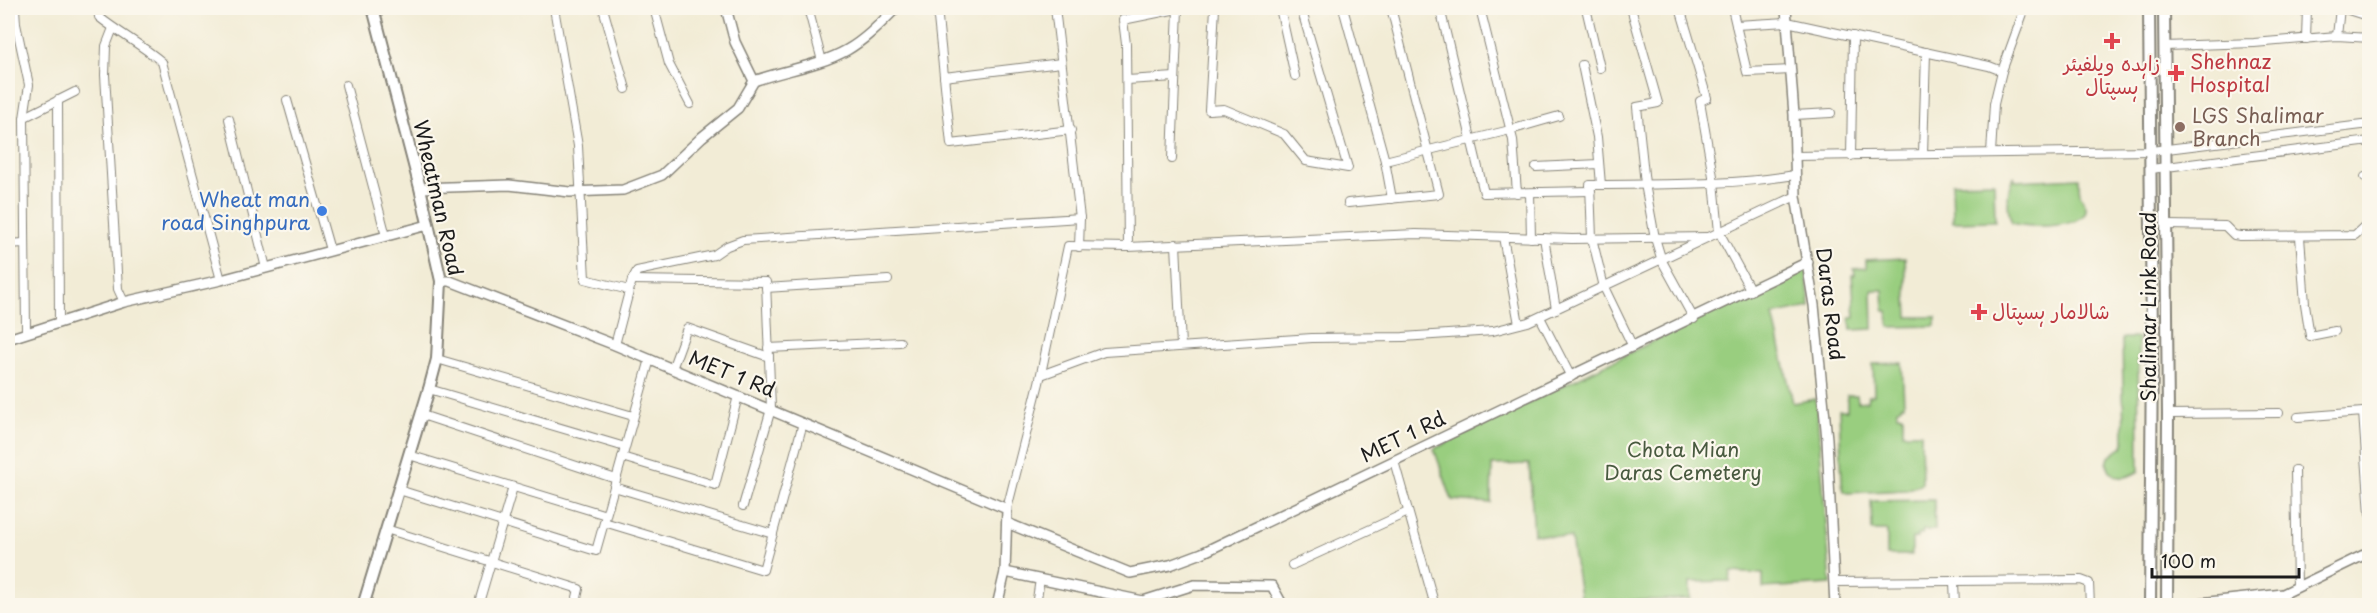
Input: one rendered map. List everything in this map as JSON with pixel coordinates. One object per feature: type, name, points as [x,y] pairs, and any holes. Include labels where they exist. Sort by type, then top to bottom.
[{"type":"main road","name":"Wheatman Road","points":[[363,606],[437,359],[441,281],[420,188],[373,8]]},
{"type":"main road","name":"Shalimar Link Road","points":[[2149,8],[2151,606]]},
{"type":"main road","name":"Shalimar Link Road","points":[[2164,8],[2167,168],[2167,606]]},
{"type":"main road","points":[[2151,503],[2167,503]]},
{"type":"street","points":[[15,8],[16,24],[29,85],[25,117],[26,332]]},
{"type":"street","points":[[98,8],[99,17],[112,28],[147,49],[162,62],[221,280]]},
{"type":"street","points":[[554,8],[578,146],[585,279],[629,290]]},
{"type":"street","points":[[603,8],[626,89]]},
{"type":"street","points":[[654,8],[669,64],[690,104]]},
{"type":"street","points":[[726,8],[735,42],[754,81]]},
{"type":"street","points":[[808,8],[822,61]]},
{"type":"street","points":[[420,188],[509,186],[581,192],[622,190],[662,175],[738,108],[754,81],[822,61],[846,51],[865,38],[896,8]]},
{"type":"street","points":[[937,8],[951,144],[1071,130]]},
{"type":"street","points":[[1055,8],[1080,218],[1079,246]]},
{"type":"street","points":[[1128,247],[1127,80],[1123,20],[1149,12],[1180,8],[1172,159]]},
{"type":"street","points":[[1215,8],[1209,110],[1224,109],[1284,135],[1306,161],[1348,168],[1301,8]]},
{"type":"street","points":[[1281,8],[1295,76]]},
{"type":"street","points":[[1343,8],[1385,161],[1392,198]]},
{"type":"street","points":[[1348,203],[1439,194],[1391,8]]},
{"type":"street","points":[[1440,8],[1484,193],[1591,191]]},
{"type":"street","points":[[1480,8],[1510,130],[1517,193]]},
{"type":"street","points":[[1586,8],[1600,68]]},
{"type":"street","points":[[1631,8],[1658,103],[1637,107],[1645,184],[1655,238],[1662,261],[1694,319]]},
{"type":"street","points":[[1680,8],[1707,98],[1700,101],[1714,182],[1719,232],[1751,291]]},
{"type":"street","points":[[1732,8],[1747,72],[1791,70]]},
{"type":"street","name":"Daras Road","points":[[1786,8],[1794,115],[1796,196],[1808,262],[1827,439],[1835,606]]},
{"type":"street","points":[[1991,153],[1994,104],[2002,71],[2025,8]]},
{"type":"street","points":[[2306,39],[2307,8]]},
{"type":"street","points":[[2337,36],[2341,8],[2370,17]]},
{"type":"street","points":[[1736,25],[1787,22],[1989,66],[2002,71]]},
{"type":"street","points":[[112,28],[106,46],[105,75],[118,289],[124,302]]},
{"type":"street","points":[[1851,156],[1853,36]]},
{"type":"street","points":[[2165,46],[2253,44],[2337,36],[2370,38]]},
{"type":"street","points":[[1923,154],[1926,52]]},
{"type":"street","points":[[944,77],[1061,63]]},
{"type":"street","points":[[1582,65],[1597,137],[1601,185]]},
{"type":"street","points":[[1127,80],[1175,77]]},
{"type":"street","points":[[346,85],[386,236]]},
{"type":"street","points":[[25,117],[75,92]]},
{"type":"street","points":[[58,100],[59,322]]},
{"type":"street","points":[[287,100],[330,250]]},
{"type":"street","points":[[1794,115],[1831,113]]},
{"type":"street","points":[[1385,161],[1558,116]]},
{"type":"street","points":[[229,119],[266,268]]},
{"type":"street","points":[[1794,156],[2151,151],[2370,124]]},
{"type":"street","points":[[2151,169],[2370,141]]},
{"type":"street","points":[[1536,167],[1599,164]]},
{"type":"street","points":[[1633,347],[1604,287],[1593,238],[1590,185],[1714,182],[1795,175]]},
{"type":"street","points":[[1530,193],[1531,238]]},
{"type":"street","points":[[1041,375],[1104,352],[1181,346],[1493,331],[1540,317],[1796,196]]},
{"type":"street","points":[[615,345],[629,290],[637,271],[714,255],[727,246],[743,240],[1080,218]]},
{"type":"street","points":[[2167,225],[2225,226],[2234,235],[2240,236],[2301,237],[2355,235],[2370,221]]},
{"type":"street","points":[[8,339],[124,302],[221,280],[428,225]]},
{"type":"street","points":[[997,606],[1005,572],[1007,509],[1041,375],[1068,246],[1128,247],[1416,234],[1531,238],[1708,237]]},
{"type":"street","points":[[1503,237],[1520,324]]},
{"type":"street","points":[[2301,237],[2305,304],[2310,336],[2335,331]]},
{"type":"street","points":[[1544,238],[1556,309]]},
{"type":"street","points":[[8,244],[24,243]]},
{"type":"street","points":[[1176,244],[1181,346]]},
{"type":"street","name":"MET 1 Rd","points":[[1007,523],[1130,573],[1147,571],[1202,553],[1694,319],[1808,262]]},
{"type":"street","points":[[632,280],[766,282],[771,409],[743,506]]},
{"type":"street","points":[[766,288],[888,280]]},
{"type":"street","name":"MET 1 Rd","points":[[441,281],[450,281],[650,359],[1007,509]]},
{"type":"street","points":[[1540,317],[1571,377]]},
{"type":"street","points":[[672,369],[687,328],[769,357]]},
{"type":"street","points":[[768,348],[900,342]]},
{"type":"street","points":[[437,359],[633,416]]},
{"type":"street","points":[[399,490],[596,551],[650,359]]},
{"type":"street","points":[[429,388],[625,447]]},
{"type":"street","points":[[622,457],[715,485],[738,396]]},
{"type":"street","points":[[2298,417],[2362,412],[2370,514]]},
{"type":"street","points":[[2168,414],[2279,413]]},
{"type":"street","points":[[422,415],[615,483],[773,534]]},
{"type":"street","points":[[409,454],[763,570],[803,423]]},
{"type":"street","points":[[1394,461],[1435,606]]},
{"type":"street","points":[[2295,470],[2297,587]]},
{"type":"street","points":[[478,606],[513,487]]},
{"type":"street","points":[[1292,565],[1408,512]]},
{"type":"street","points":[[386,529],[579,589],[575,606]]},
{"type":"street","points":[[2172,606],[2283,594],[2370,552]]},
{"type":"street","points":[[1005,572],[1127,601],[1143,601],[1194,585],[1272,585],[1283,606]]},
{"type":"street","points":[[1036,606],[1040,579]]},
{"type":"street","points":[[1834,582],[2081,580],[2089,583],[2090,606]]},
{"type":"street","points":[[1954,581],[1955,606]]},
{"type":"green space","points":[[2014,177],[2015,181],[2079,178],[2080,193],[2086,205],[2083,216],[2075,221],[2053,226],[2012,223],[2008,200],[2011,181]]},
{"type":"green space","points":[[1994,182],[1995,221],[1953,222],[1952,183]]},
{"type":"green space","points":[[1905,258],[1908,317],[1936,317],[1936,326],[1889,327],[1888,311],[1884,311],[1883,290],[1872,290],[1873,329],[1851,330],[1850,317],[1855,317],[1852,275],[1855,275],[1854,269],[1866,268],[1866,260]]},
{"type":"green space","name":"Chota Mian Daras Cemetery","points":[[1806,266],[1810,307],[1773,315],[1793,403],[1816,399],[1831,584],[1763,588],[1763,574],[1731,572],[1730,581],[1690,582],[1690,599],[1581,602],[1571,538],[1534,534],[1529,464],[1492,465],[1491,503],[1452,500],[1434,449]]},
{"type":"green space","points":[[2122,338],[2138,338],[2139,471],[2125,477],[2113,474],[2107,464],[2109,457],[2123,446],[2124,442]]},
{"type":"green space","points":[[1902,363],[1904,405],[1897,409],[1897,415],[1903,415],[1903,433],[1921,433],[1922,483],[1907,490],[1848,493],[1844,491],[1842,483],[1839,410],[1847,410],[1847,395],[1857,395],[1858,402],[1867,401],[1868,396],[1874,395],[1873,364]]},
{"type":"green space","points":[[1934,500],[1935,530],[1923,530],[1917,538],[1912,538],[1912,555],[1887,555],[1887,531],[1872,531],[1871,501]]},
{"type":"place","name":"زاہدہ ویلفیئر ہسپتال","points":[[2112,41]]},
{"type":"place","name":"Shehnaz Hospital","points":[[2176,73]]},
{"type":"place","name":"LGS Shalimar Branch","points":[[2180,127]]},
{"type":"place","name":"Wheat man road Singhpura","points":[[322,211]]},
{"type":"place","name":"شالامار ہسپتال","points":[[1979,312]]}]
